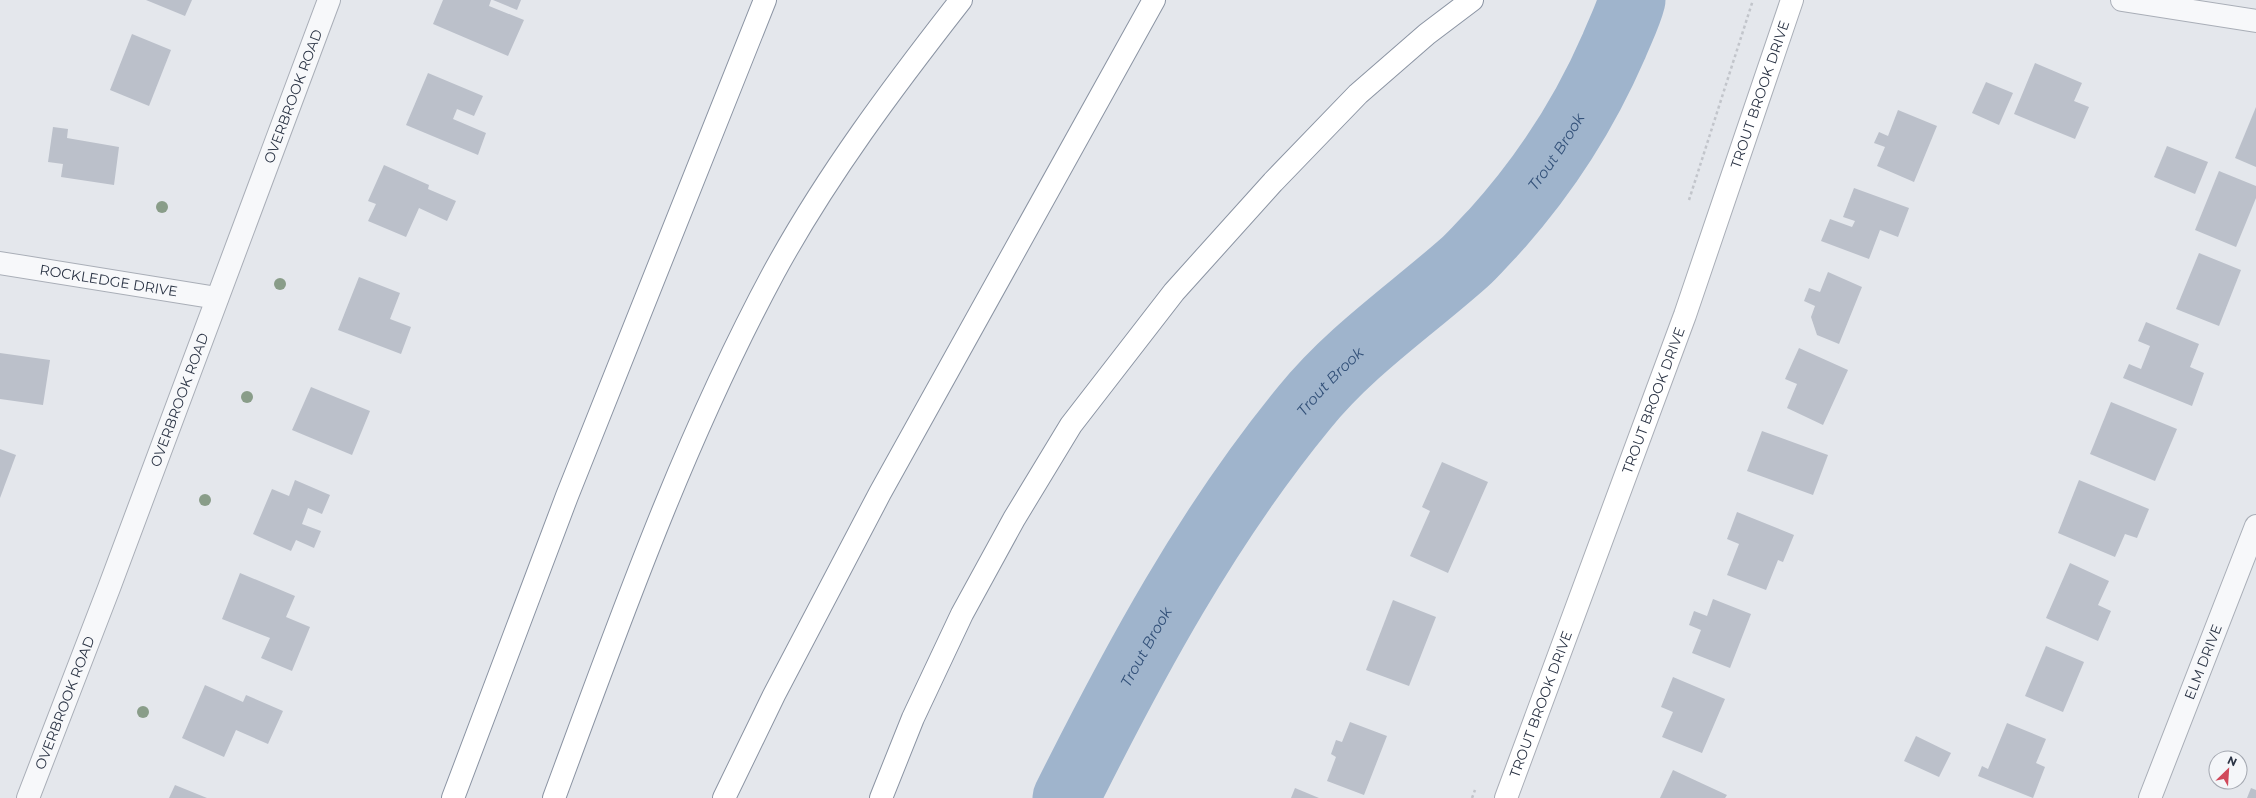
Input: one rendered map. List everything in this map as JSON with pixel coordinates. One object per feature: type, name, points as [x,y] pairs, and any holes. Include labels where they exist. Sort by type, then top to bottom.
[{"type":"main road","points":[[453,798],[567,496],[764,0]]},
{"type":"main road","points":[[554,798],[644,561],[688,454],[744,330],[775,271],[829,182],[893,88],[961,0]]},
{"type":"main road","points":[[724,798],[781,681],[884,486],[1154,0]]},
{"type":"main road","points":[[881,798],[913,718],[962,614],[1014,519],[1071,425],[1174,292],[1273,182],[1358,94],[1427,34],[1472,0]]},
{"type":"main road","name":"TROUT BROOK DRIVE","points":[[1506,798],[1685,315],[1792,0]]},
{"type":"street","name":"OVERBROOK ROAD","points":[[28,798],[329,0]]},
{"type":"street","points":[[2122,0],[2256,21]]},
{"type":"street","name":"ROCKLEDGE DRIVE","points":[[0,264],[217,298]]},
{"type":"street","name":"ELM DRIVE","points":[[2150,798],[2256,526]]},
{"type":"building","points":[[146,0],[192,0],[185,16]]},
{"type":"building","points":[[443,0],[491,0],[489,6],[524,20],[508,56],[433,24]]},
{"type":"building","points":[[493,0],[521,0],[517,10]]},
{"type":"building","points":[[132,34],[171,50],[149,106],[110,90]]},
{"type":"building","points":[[2035,63],[2082,83],[2074,101],[2089,107],[2075,139],[2014,114]]},
{"type":"building","points":[[428,73],[483,96],[474,116],[457,109],[453,119],[486,133],[478,155],[406,125]]},
{"type":"building","points":[[1986,82],[2013,93],[1999,125],[1972,113]]},
{"type":"building","points":[[2256,107],[2256,167],[2235,158]]},
{"type":"building","points":[[1898,110],[1937,126],[1914,182],[1877,166],[1885,147],[1874,143],[1879,132],[1888,136]]},
{"type":"building","points":[[53,127],[68,129],[67,138],[119,147],[114,185],[61,177],[63,164],[48,162]]},
{"type":"building","points":[[2167,146],[2208,162],[2195,194],[2154,177]]},
{"type":"building","points":[[384,165],[429,185],[428,189],[456,201],[447,221],[419,208],[406,237],[368,221],[376,204],[368,201]]},
{"type":"building","points":[[2219,171],[2256,186],[2256,198],[2236,247],[2195,230]]},
{"type":"building","points":[[1854,188],[1909,208],[1898,237],[1880,230],[1869,259],[1821,241],[1830,219],[1852,227],[1855,221],[1843,217]]},
{"type":"building","points":[[2199,253],[2241,270],[2219,326],[2176,309]]},
{"type":"building","points":[[1828,272],[1862,287],[1839,344],[1817,335],[1811,317],[1815,306],[1804,301],[1809,288],[1820,292]]},
{"type":"building","points":[[359,277],[400,293],[390,319],[411,327],[401,354],[338,330]]},
{"type":"building","points":[[2146,322],[2199,344],[2190,367],[2204,373],[2192,406],[2123,378],[2129,364],[2141,369],[2150,346],[2138,341]]},
{"type":"building","points":[[1799,348],[1848,370],[1823,425],[1787,408],[1797,384],[1785,379]]},
{"type":"building","points":[[0,353],[50,360],[43,405],[0,399]]},
{"type":"building","points":[[311,387],[370,411],[352,455],[292,430]]},
{"type":"building","points":[[2111,402],[2177,429],[2155,481],[2090,454]]},
{"type":"building","points":[[1762,431],[1828,455],[1813,495],[1747,471]]},
{"type":"building","points":[[0,449],[16,455],[0,498]]},
{"type":"building","points":[[1442,462],[1488,482],[1448,573],[1410,556],[1430,511],[1422,507]]},
{"type":"building","points":[[295,480],[330,495],[322,514],[308,508],[302,524],[321,531],[314,548],[296,540],[291,551],[253,534],[272,489],[289,496]]},
{"type":"building","points":[[2079,480],[2149,509],[2137,538],[2125,534],[2115,557],[2058,533]]},
{"type":"building","points":[[1737,512],[1794,535],[1783,562],[1778,560],[1766,590],[1727,575],[1739,544],[1727,539]]},
{"type":"building","points":[[2070,563],[2109,581],[2098,605],[2111,611],[2098,641],[2046,618]]},
{"type":"building","points":[[240,573],[295,596],[286,617],[310,627],[292,671],[261,658],[270,638],[222,619]]},
{"type":"building","points":[[1713,599],[1751,614],[1730,668],[1692,653],[1701,630],[1689,625],[1694,611],[1707,616]]},
{"type":"building","points":[[1393,600],[1436,617],[1409,686],[1366,670]]},
{"type":"building","points":[[2046,646],[2084,662],[2063,712],[2025,696]]},
{"type":"building","points":[[1673,677],[1725,699],[1702,753],[1662,737],[1673,712],[1661,707]]},
{"type":"building","points":[[205,685],[243,702],[246,695],[283,711],[268,744],[236,730],[224,757],[182,738]]},
{"type":"building","points":[[1350,722],[1387,736],[1364,795],[1327,781],[1336,757],[1331,754],[1336,740],[1342,742]]},
{"type":"building","points":[[2007,723],[2046,739],[2036,763],[2045,767],[2033,798],[1978,776],[1982,766],[1988,769]]},
{"type":"building","points":[[1916,736],[1951,753],[1939,777],[1904,761]]},
{"type":"building","points":[[1673,770],[1727,795],[1725,798],[1660,798]]},
{"type":"building","points":[[175,785],[207,798],[169,798]]},
{"type":"building","points":[[1295,788],[1319,798],[1291,798]]},
{"type":"building","points":[[2251,788],[2256,790],[2256,798],[2247,798]]},
{"type":"waterway","name":"Trout Brook","points":[[1066,798],[1118,696],[1174,596],[1235,500],[1269,453],[1322,387],[1361,349],[1469,259],[1512,212],[1546,167],[1576,121],[1602,72],[1626,18],[1632,0]]}]
